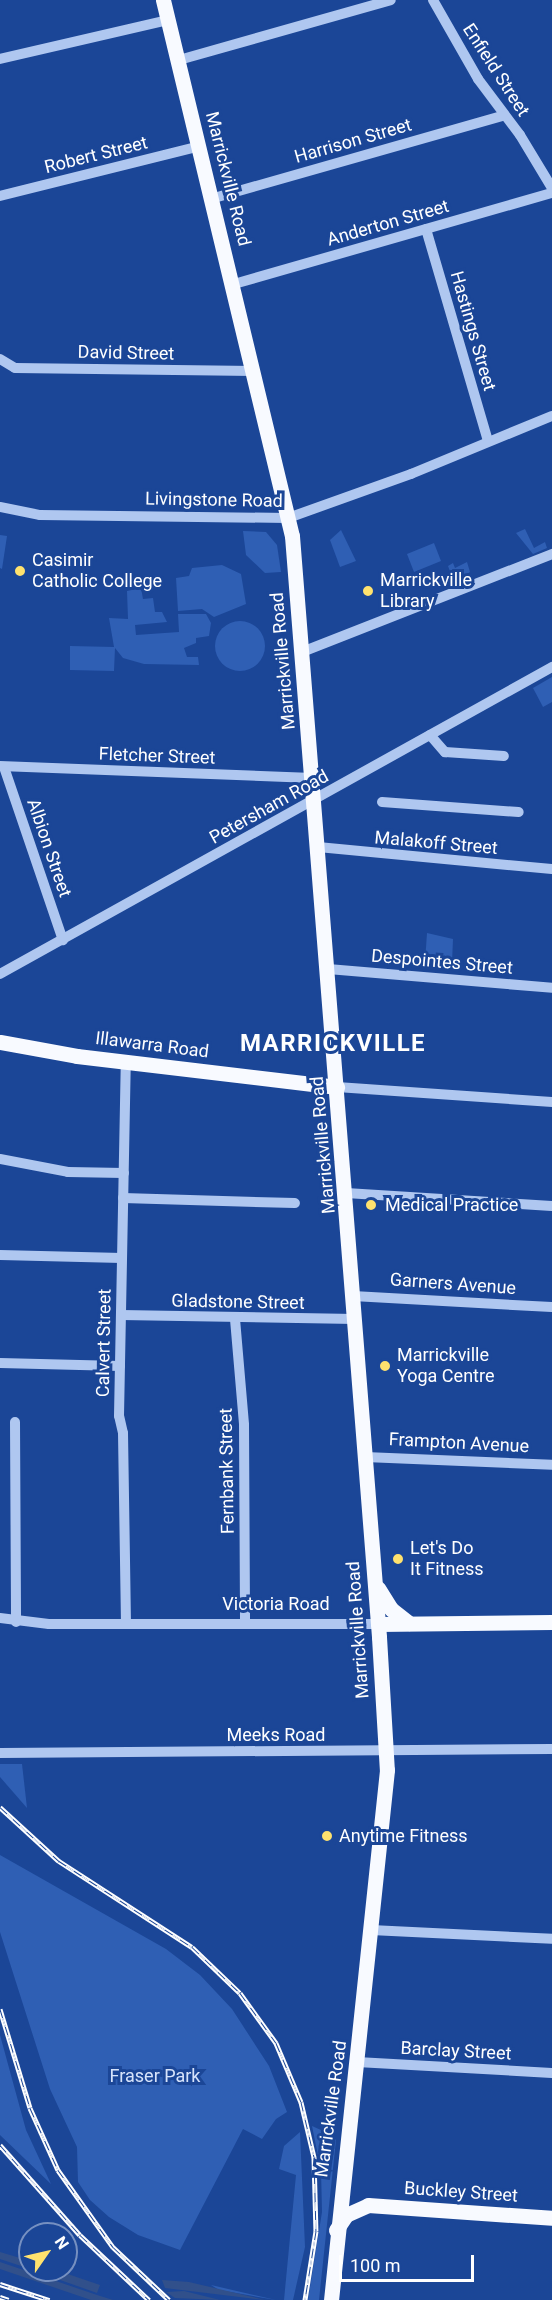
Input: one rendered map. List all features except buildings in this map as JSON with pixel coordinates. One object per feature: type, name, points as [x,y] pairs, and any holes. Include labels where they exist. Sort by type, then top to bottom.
[{"type":"main road","name":"Marrickville Road","points":[[163,0],[214,198],[288,518],[313,778],[375,1576],[387,1752],[357,2062],[341,2177],[331,2300]]},
{"type":"main road","name":"Illawarra Road","points":[[0,1042],[126,1062],[337,1087]]},
{"type":"main road","points":[[375,1576],[385,1602],[409,1623]]},
{"type":"main road","name":"Victoria Road","points":[[378,1624],[552,1622]]},
{"type":"main road","points":[[336,2230],[346,2216],[368,2205],[349,2192],[341,2177]]},
{"type":"main road","name":"Buckley Street","points":[[368,2205],[552,2218]]},
{"type":"street","points":[[179,60],[391,0]]},
{"type":"street","name":"Enfield Street","points":[[433,0],[502,116],[520,135],[552,188]]},
{"type":"street","points":[[0,59],[168,20]]},
{"type":"street","name":"Harrison Street","points":[[214,198],[502,116]]},
{"type":"street","name":"Robert Street","points":[[0,196],[200,146]]},
{"type":"street","name":"Anderton Street","points":[[234,284],[552,194]]},
{"type":"street","name":"Hastings Street","points":[[426,229],[488,441]]},
{"type":"street","name":"David Street","points":[[0,359],[15,368],[254,371]]},
{"type":"street","name":"Livingstone Road","points":[[0,507],[40,515],[288,518],[552,416]]},
{"type":"street","points":[[302,652],[552,554]]},
{"type":"street","name":"Petersham Road","points":[[0,974],[552,667]]},
{"type":"street","points":[[430,735],[445,752],[504,756]]},
{"type":"street","name":"Fletcher Street","points":[[2,767],[313,778]]},
{"type":"street","name":"Albion Street","points":[[2,767],[63,940]]},
{"type":"street","points":[[382,802],[519,812]]},
{"type":"street","name":"Malakoff Street","points":[[318,847],[552,869]]},
{"type":"street","name":"Despointes Street","points":[[328,969],[552,988]]},
{"type":"street","name":"Calvert Street","points":[[126,1062],[120,1366],[126,1624]]},
{"type":"street","name":"Illawarra Road","points":[[337,1087],[552,1102]]},
{"type":"street","points":[[0,1159],[68,1172],[123,1173]]},
{"type":"street","points":[[346,1193],[552,1206]]},
{"type":"street","points":[[123,1198],[296,1203]]},
{"type":"street","points":[[0,1255],[122,1258]]},
{"type":"street","name":"Garners Avenue","points":[[353,1296],[552,1307]]},
{"type":"street","name":"Gladstone Street","points":[[121,1315],[235,1319],[355,1319]]},
{"type":"street","name":"Fernbank Street","points":[[235,1319],[244,1425],[245,1623]]},
{"type":"street","points":[[0,1363],[120,1366]]},
{"type":"street","points":[[15,1422],[16,1622]]},
{"type":"street","name":"Frampton Avenue","points":[[365,1457],[552,1465]]},
{"type":"street","name":"Victoria Road","points":[[0,1618],[16,1622],[126,1624],[378,1624]]},
{"type":"street","name":"Meeks Road","points":[[0,1753],[387,1752],[552,1749]]},
{"type":"street","points":[[371,1930],[552,1939]]},
{"type":"street","name":"Barclay Street","points":[[357,2062],[552,2073]]},
{"type":"green space","points":[[525,529],[534,548],[545,542],[547,548],[533,554],[516,533]]},
{"type":"green space","points":[[341,530],[356,561],[340,567],[330,540]]},
{"type":"green space","points":[[243,531],[266,532],[277,545],[281,572],[265,573],[246,555]]},
{"type":"green space","points":[[0,535],[7,536],[2,569],[0,568]]},
{"type":"green space","points":[[434,543],[441,561],[414,572],[407,554]]},
{"type":"green space","points":[[467,562],[470,572],[454,582],[448,566],[453,563],[455,568]]},
{"type":"green space","points":[[222,565],[241,574],[246,604],[214,617],[202,609],[178,611],[176,578],[189,576],[192,568]]},
{"type":"green space","points":[[141,588],[143,599],[153,598],[155,612],[162,612],[167,622],[135,625],[136,635],[179,632],[178,614],[206,614],[211,623],[209,636],[196,638],[196,643],[184,648],[187,657],[198,657],[199,665],[144,664],[123,658],[115,648],[114,671],[70,670],[70,646],[114,647],[109,618],[128,619],[127,591]]},
{"type":"green space","points":[[235,621],[245,621],[258,628],[265,641],[265,651],[258,664],[245,671],[235,671],[226,667],[219,660],[215,651],[215,641],[219,632],[226,625]]},
{"type":"green space","points":[[552,677],[552,702],[543,707],[533,688]]},
{"type":"green space","points":[[427,933],[453,939],[452,963],[425,962]]},
{"type":"green space","points":[[0,1764],[22,1764],[27,1808],[0,1777]]},
{"type":"green space","name":"Fraser Park","points":[[0,1855],[166,1949],[200,1975],[232,2009],[269,2066],[287,2112],[276,2119],[262,2139],[243,2129],[180,2250],[138,2235],[109,2217],[90,2200],[78,2182],[77,2147],[50,2089],[0,1932]]},
{"type":"green space","points":[[0,2035],[26,2130],[51,2184],[0,2135]]},
{"type":"green space","points":[[312,2126],[332,2135],[336,2140],[319,2300],[308,2300],[322,2212],[321,2170]]},
{"type":"green space","points":[[300,2132],[305,2247],[293,2300],[284,2300],[296,2175],[279,2169],[284,2146]]},
{"type":"green space","points":[[211,2285],[276,2300],[219,2290]]},
{"type":"shaded area","points":[[0,2252],[18,2257],[18,2265],[0,2259]]},
{"type":"shaded area","points":[[0,2262],[18,2268],[18,2275],[0,2269]]},
{"type":"shaded area","points":[[78,2278],[100,2285],[97,2293],[66,2282],[78,2282]]},
{"type":"shaded area","points":[[162,2280],[189,2282],[265,2300],[165,2288]]},
{"type":"shaded area","points":[[38,2282],[59,2282],[113,2300],[91,2300]]},
{"type":"shaded area","points":[[184,2291],[220,2300],[175,2298],[166,2292]]},
{"type":"railway","points":[[0,1807],[59,1861],[192,1947],[240,1993],[276,2043],[301,2102],[314,2157],[316,2231],[305,2300]]},
{"type":"railway","points":[[0,2009],[30,2108],[58,2170],[113,2247],[169,2300]]},
{"type":"railway","points":[[0,2145],[80,2235],[149,2300]]},
{"type":"railway","points":[[0,2284],[49,2300]]},
{"type":"railway","points":[[0,2297],[9,2300]]},
{"type":"place","name":"Casimir Catholic College","points":[[20,571]]},
{"type":"place","name":"Marrickville Library","points":[[368,591]]},
{"type":"place","name":"Medical Practice","points":[[371,1205]]},
{"type":"place","name":"Marrickville Yoga Centre","points":[[385,1366]]},
{"type":"place","name":"Let's Do It Fitness","points":[[398,1559]]},
{"type":"place","name":"Anytime Fitness","points":[[327,1836]]},
{"type":"district","name":"MARRICKVILLE","points":[[333,1044]]}]
